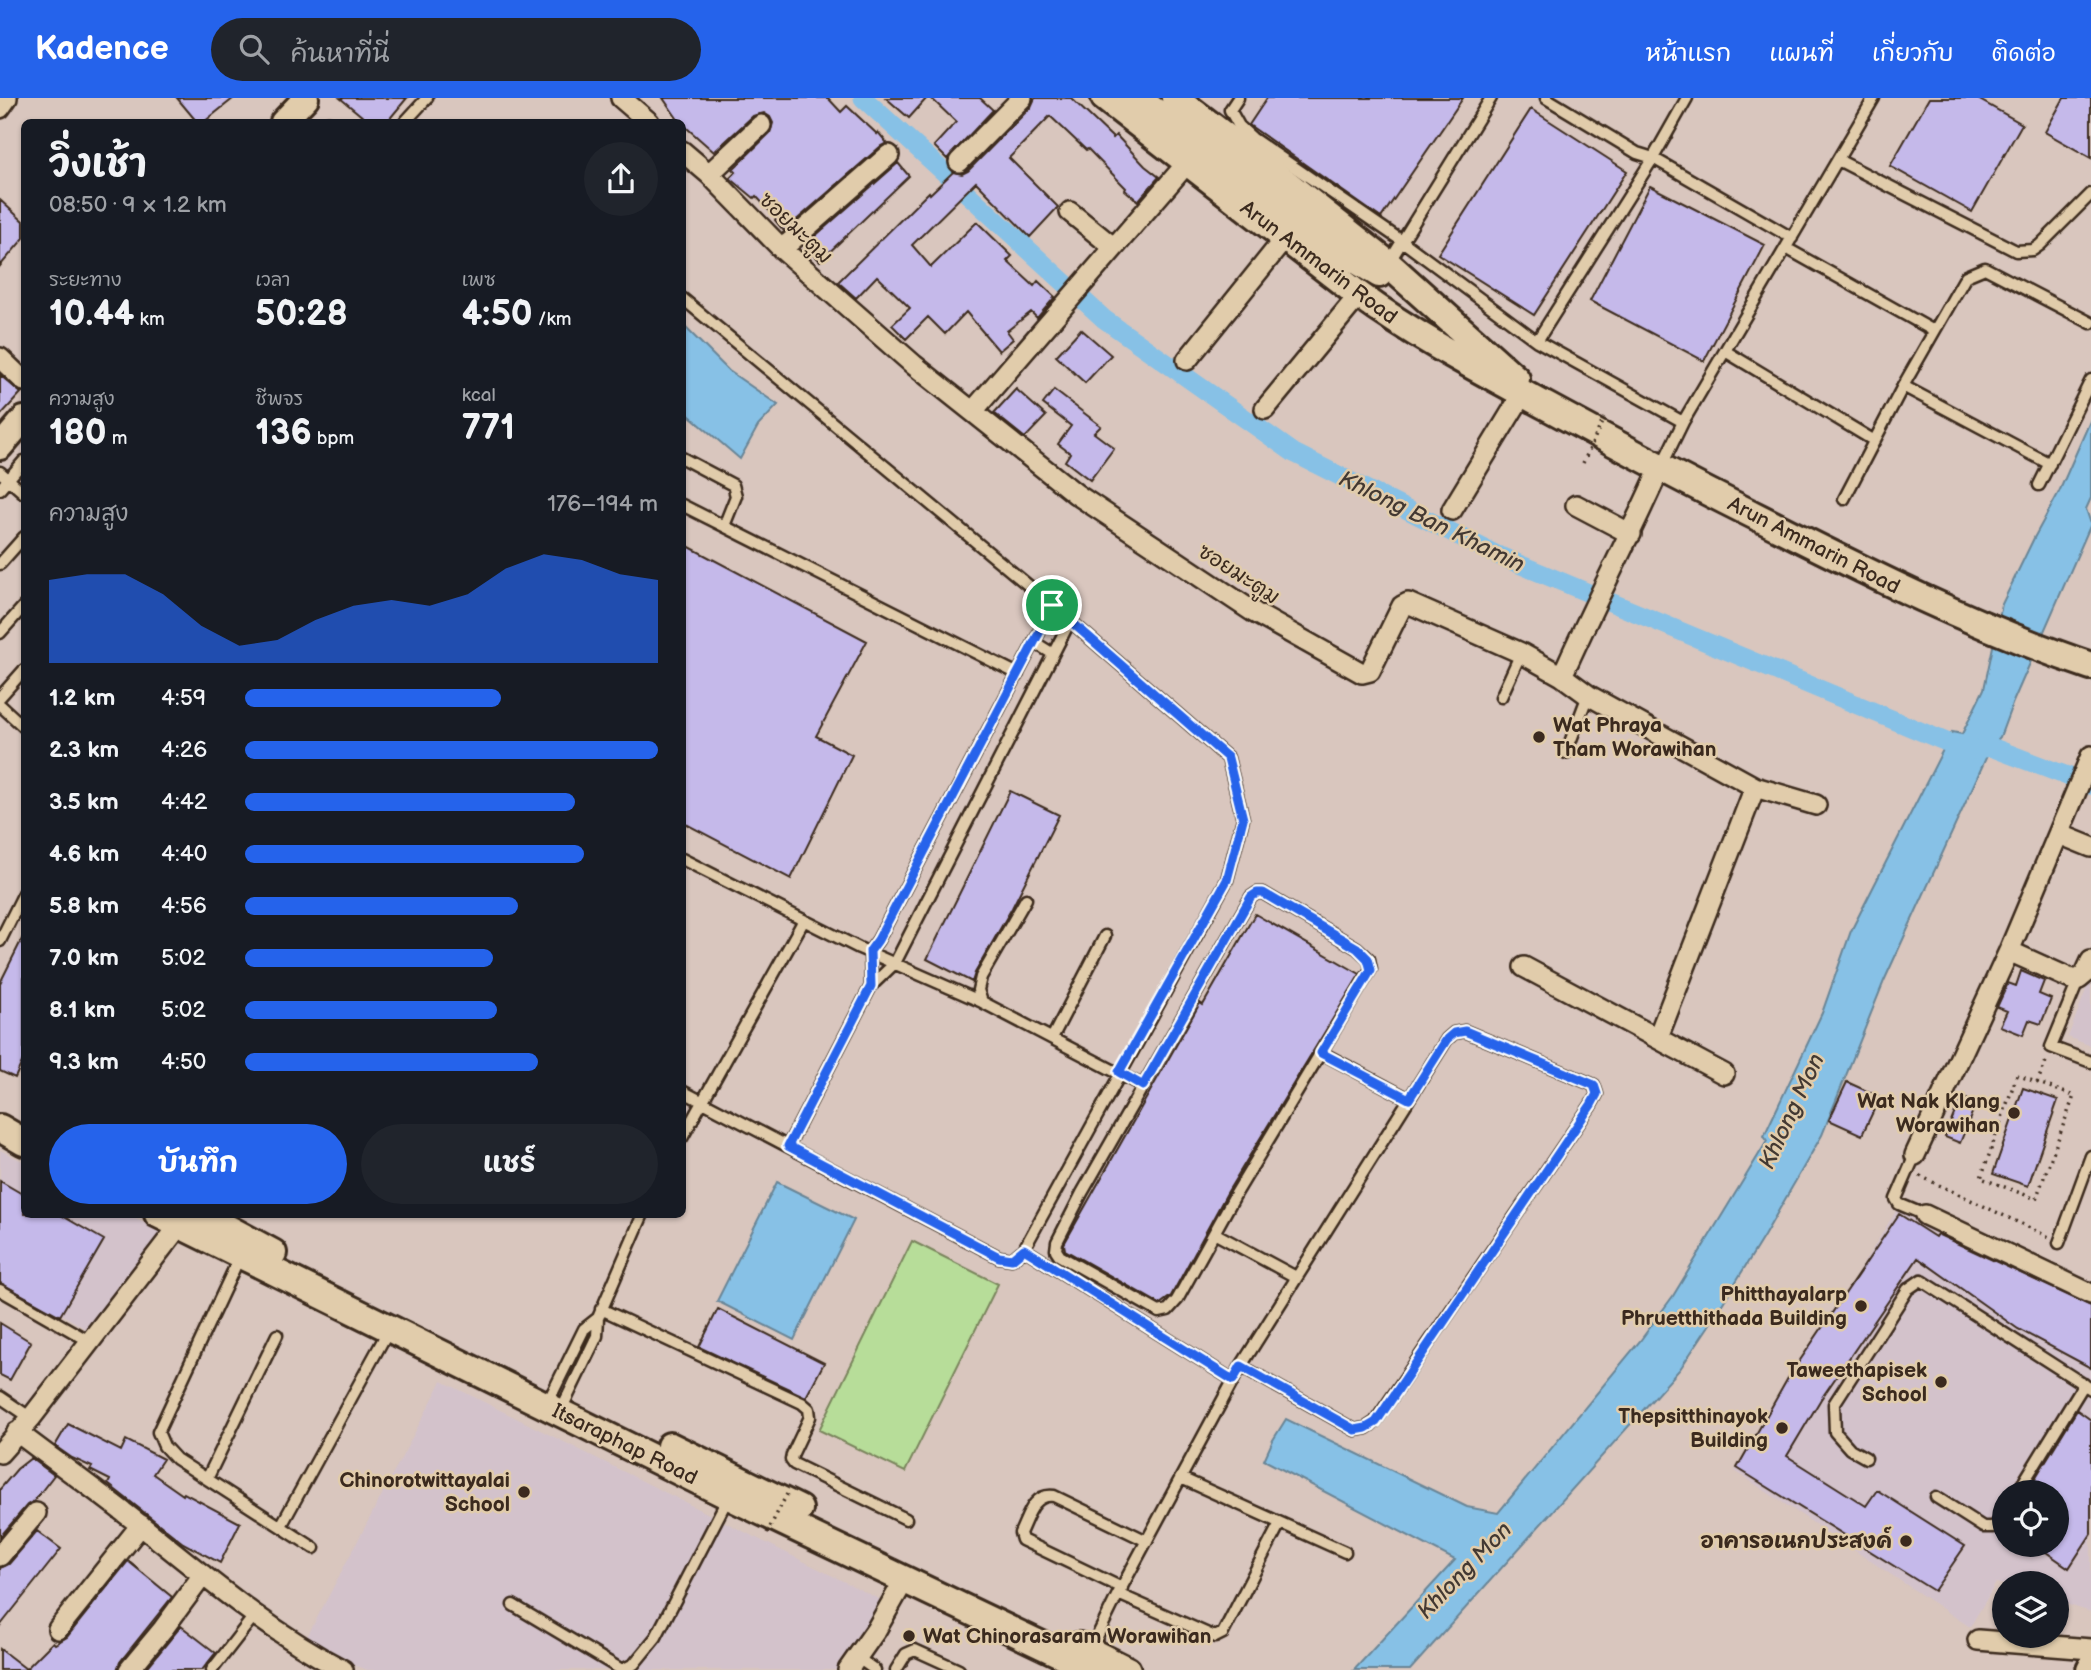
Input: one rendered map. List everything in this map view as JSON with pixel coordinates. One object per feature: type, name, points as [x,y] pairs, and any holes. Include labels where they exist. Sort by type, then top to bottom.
[{"type":"main road","name":"Arun Ammarin Road","points":[[1105,98],[1359,295],[1425,339],[1660,468],[1919,598],[2022,642],[2091,666]]},
{"type":"main road","points":[[1138,98],[1328,243],[1445,314]]},
{"type":"main road","name":"Arun Ammarin Road","points":[[1175,98],[1285,181],[1388,264],[1445,314],[1534,400]]},
{"type":"main road","points":[[1328,243],[1425,339]]},
{"type":"main road","points":[[0,1108],[21,1119]]},
{"type":"main road","points":[[0,1128],[21,1140]]},
{"type":"main road","name":"Itsaraphap Road","points":[[179,1218],[224,1229],[240,1256],[390,1328],[556,1400],[729,1496],[1087,1664]]},
{"type":"main road","points":[[224,1229],[556,1400],[1087,1664],[1127,1670]]},
{"type":"street","points":[[0,108],[7,98]]},
{"type":"street","points":[[286,119],[306,98]]},
{"type":"street","points":[[621,98],[646,119]]},
{"type":"street","points":[[960,162],[1022,98]]},
{"type":"street","points":[[709,174],[761,125]]},
{"type":"street","name":"ซอยมะตูม","points":[[686,154],[782,248],[914,365],[1076,494],[1255,613],[1362,673],[1370,671],[1404,603],[1408,603],[1521,653],[1562,676],[1588,695],[1755,787],[1816,805]]},
{"type":"street","points":[[782,248],[889,155]]},
{"type":"street","points":[[973,411],[1188,162]]},
{"type":"street","points":[[1070,212],[1113,247]]},
{"type":"street","points":[[1187,360],[1285,238]]},
{"type":"street","points":[[1265,409],[1359,295]]},
{"type":"street","points":[[0,358],[21,379]]},
{"type":"street","points":[[1452,510],[1534,400]]},
{"type":"street","points":[[0,447],[21,422]]},
{"type":"street","points":[[1562,676],[1593,605],[1631,534],[1660,468]]},
{"type":"street","points":[[1576,505],[1631,534]]},
{"type":"street","points":[[1912,1163],[2009,951],[2091,756]]},
{"type":"street","points":[[1658,1037],[1755,787]]},
{"type":"street","points":[[2059,834],[2091,847]]},
{"type":"street","points":[[2009,951],[2071,979],[2079,979],[2085,975],[2091,961]]},
{"type":"street","points":[[1524,967],[1724,1074]]},
{"type":"street","points":[[1925,1215],[2091,1294]]},
{"type":"street","points":[[0,1453],[89,1340],[179,1218]]},
{"type":"street","points":[[24,1425],[141,1525],[254,1616],[307,1651],[343,1670]]},
{"type":"street","points":[[0,1556],[36,1513]]},
{"type":"street","points":[[58,1629],[141,1525]]},
{"type":"street","points":[[129,1670],[203,1575]]},
{"type":"street","points":[[853,1664],[905,1579]]},
{"type":"street","points":[[1978,1640],[2091,1649]]},
{"type":"lane","points":[[408,119],[427,98]]},
{"type":"lane","points":[[1238,98],[1230,110],[1239,126],[1252,138],[1402,241],[1537,341],[1683,422]]},
{"type":"lane","points":[[1388,264],[1491,98]]},
{"type":"lane","points":[[1546,98],[1637,153],[1653,158],[1792,239]]},
{"type":"lane","points":[[1537,341],[1653,158],[1687,98]]},
{"type":"lane","points":[[1660,468],[1683,422],[1874,98]]},
{"type":"lane","points":[[1838,160],[2016,251],[2033,250],[2040,245],[2091,194]]},
{"type":"lane","points":[[1786,248],[1934,331]]},
{"type":"lane","points":[[1844,499],[1873,440],[1966,276],[1985,268],[2091,323]]},
{"type":"lane","points":[[686,301],[1052,605],[1228,758],[1243,819],[1227,880],[1024,1249],[1012,1259],[999,1257],[686,1093]]},
{"type":"lane","points":[[1726,351],[1873,440]]},
{"type":"lane","points":[[2039,485],[2091,380]]},
{"type":"lane","points":[[1903,386],[2050,464]]},
{"type":"lane","points":[[686,460],[733,485],[736,496],[724,526]]},
{"type":"lane","points":[[0,489],[21,465]]},
{"type":"lane","points":[[0,472],[21,489]]},
{"type":"lane","points":[[686,507],[1018,674]]},
{"type":"lane","points":[[0,564],[21,540]]},
{"type":"lane","points":[[871,986],[870,951],[1052,605]]},
{"type":"lane","points":[[0,633],[21,609]]},
{"type":"lane","points":[[788,1146],[871,986],[894,963],[1070,621]]},
{"type":"lane","points":[[1034,642],[1053,654]]},
{"type":"lane","points":[[1501,697],[1521,653]]},
{"type":"lane","points":[[21,675],[1,705],[21,724]]},
{"type":"lane","points":[[1566,753],[1588,695]]},
{"type":"lane","points":[[686,861],[894,963],[982,1002],[1143,1086]]},
{"type":"lane","points":[[1257,893],[1263,893],[1357,948],[1368,959],[1371,970],[1321,1053],[1177,1300],[1164,1312],[1159,1312],[1060,1256],[1056,1250],[1057,1242],[1082,1193],[1251,897],[1257,893]]},
{"type":"lane","points":[[0,941],[21,899]]},
{"type":"lane","points":[[982,1002],[978,990],[981,977],[1026,899]]},
{"type":"lane","points":[[686,1131],[804,920]]},
{"type":"lane","points":[[1052,1038],[1105,936]]},
{"type":"lane","points":[[2079,979],[2051,1047],[2091,1062]]},
{"type":"lane","points":[[1087,1664],[1120,1591],[1241,1366],[1447,1039],[1454,1033],[1465,1031],[1594,1085],[1597,1094],[1591,1105],[1376,1422],[1355,1430],[1241,1366]]},
{"type":"lane","points":[[1321,1053],[1409,1099]]},
{"type":"lane","points":[[2059,1243],[2091,1156]]},
{"type":"lane","points":[[1912,1163],[1896,1199],[1897,1202],[1925,1215]]},
{"type":"lane","points":[[556,1400],[584,1329],[599,1314],[641,1218]]},
{"type":"lane","points":[[1214,1233],[1296,1278]]},
{"type":"lane","points":[[1024,1249],[1233,1380]]},
{"type":"lane","points":[[240,1256],[158,1432],[164,1446],[176,1459],[314,1548]]},
{"type":"lane","points":[[1866,1458],[1850,1449],[1835,1432],[1834,1404],[1908,1289],[1921,1280],[2088,1387],[2026,1480]]},
{"type":"lane","points":[[0,1290],[89,1340]]},
{"type":"lane","points":[[599,1314],[802,1403],[809,1409],[810,1417],[792,1455],[794,1464],[906,1519]]},
{"type":"lane","points":[[281,1526],[390,1328]]},
{"type":"lane","points":[[207,1479],[277,1335]]},
{"type":"lane","points":[[0,1398],[24,1425]]},
{"type":"lane","points":[[1181,1478],[1345,1552]]},
{"type":"lane","points":[[513,1605],[622,1670],[634,1664],[656,1637],[729,1496]]},
{"type":"lane","points":[[1147,1541],[1054,1496],[1041,1496],[1020,1534],[1023,1540],[1215,1637],[1223,1633],[1280,1522]]},
{"type":"lane","points":[[1936,1497],[1983,1527],[1992,1527]]},
{"type":"lane","points":[[212,1670],[254,1616]]},
{"type":"lane","points":[[896,1670],[906,1654],[915,1650],[959,1670]]},
{"type":"lane","points":[[853,1664],[875,1670]]},
{"type":"path","points":[[1583,463],[1605,418]]},
{"type":"path","points":[[2037,1083],[2051,1047]]},
{"type":"path","points":[[2017,1075],[2037,1083],[2074,1096],[2036,1199],[1981,1178],[2017,1075]]},
{"type":"path","points":[[1912,1163],[2059,1243]]},
{"type":"path","points":[[767,1533],[787,1494]]},
{"type":"shaded area","points":[[2091,977],[2091,1046],[2068,1037]]},
{"type":"shaded area","points":[[0,1150],[21,1160],[21,1218],[134,1218],[178,1240],[104,1343],[78,1324],[0,1278]]},
{"type":"shaded area","name":"Taweethapisek School","points":[[1899,1206],[2091,1296],[2091,1612],[2069,1605],[2069,1571],[1992,1571],[1992,1590],[1970,1627],[1735,1471]]},
{"type":"shaded area","name":"Chinorotwittayalai School","points":[[442,1381],[887,1603],[841,1670],[368,1670],[350,1664],[307,1637]]},
{"type":"green space","points":[[912,1241],[998,1284],[905,1472],[819,1430]]},
{"type":"water","points":[[686,328],[729,371],[778,405],[758,426],[740,459],[686,413]]},
{"type":"water","name":"Khlong Mon","points":[[2091,419],[2091,498],[2086,509],[2091,524],[2000,737],[1991,747],[1884,981],[1822,1135],[1764,1236],[1680,1369],[1410,1670],[1354,1670],[1455,1560],[1264,1460],[1273,1440],[1286,1419],[1467,1507],[1498,1513],[1640,1341],[1673,1296],[1767,1141],[1764,1136],[1822,1013],[1851,931],[1952,732],[1962,734],[1984,689],[2002,604],[2059,492]]},
{"type":"water","points":[[777,1182],[854,1220],[794,1340],[717,1301]]},
{"type":"building","points":[[177,98],[234,98],[208,119],[194,119]]},
{"type":"building","points":[[340,98],[407,98],[390,119],[365,119]]},
{"type":"building","points":[[663,98],[828,98],[841,112],[847,106],[887,143],[784,231],[756,196],[754,198],[730,178],[736,172],[733,169],[770,133],[773,123],[770,117],[764,113],[753,116],[714,152],[686,127],[686,119],[678,119]]},
{"type":"building","points":[[886,98],[927,98],[909,118]]},
{"type":"building","points":[[931,98],[980,98],[993,110],[947,159],[934,146],[956,122]]},
{"type":"building","points":[[1035,98],[1071,98],[1113,138],[1116,135],[1159,177],[1138,201],[1088,149],[1050,116],[1009,158],[1058,207],[1030,237],[976,182],[912,245],[931,267],[977,222],[1012,256],[1007,261],[1034,286],[1038,281],[1055,297],[1037,318],[1031,312],[1007,331],[1013,339],[999,351],[966,312],[945,334],[928,317],[906,339],[892,325],[910,308],[877,276],[856,298],[838,282],[929,192],[930,194],[953,172],[962,174],[968,171],[1031,107]]},
{"type":"building","points":[[1267,98],[1463,98],[1381,218],[1249,125]]},
{"type":"building","points":[[1929,98],[1976,98],[2022,124],[1972,212],[1890,166]]},
{"type":"building","points":[[2064,98],[2091,98],[2091,158],[2045,132]]},
{"type":"building","points":[[1531,109],[1627,171],[1534,315],[1438,254]]},
{"type":"building","points":[[898,163],[909,176],[820,261],[805,245]]},
{"type":"building","points":[[1650,186],[1765,245],[1704,361],[1590,301]]},
{"type":"building","points":[[0,200],[21,219],[21,242],[0,266]]},
{"type":"building","points":[[1081,329],[1111,355],[1085,383],[1056,356]]},
{"type":"building","points":[[0,375],[21,393],[0,416]]},
{"type":"building","points":[[1016,389],[1046,416],[1025,438],[994,413]]},
{"type":"building","points":[[1054,390],[1101,426],[1094,433],[1114,448],[1090,480],[1065,461],[1070,453],[1058,444],[1071,426],[1043,404]]},
{"type":"building","points":[[686,545],[867,641],[816,736],[852,755],[791,879],[686,824]]},
{"type":"building","points":[[1010,791],[1059,815],[972,982],[927,959]]},
{"type":"building","points":[[1255,914],[1360,974],[1227,1193],[1171,1296],[1160,1304],[1065,1250],[1064,1244],[1200,1003],[1203,1005]]},
{"type":"building","points":[[21,941],[21,1065],[15,1078],[0,1071],[0,983]]},
{"type":"building","points":[[2021,971],[2044,981],[2039,994],[2051,999],[2041,1024],[2029,1020],[2023,1035],[2000,1026],[2007,1011],[1997,1007],[2008,983],[2016,986]]},
{"type":"building","points":[[1847,1082],[1880,1097],[1862,1135],[1829,1120]]},
{"type":"building","points":[[2023,1088],[2058,1100],[2028,1186],[1993,1174]]},
{"type":"building","points":[[1961,1097],[1976,1103],[1960,1143],[1945,1137]]},
{"type":"building","points":[[0,1181],[21,1193],[21,1218],[66,1218],[104,1240],[60,1316],[0,1283]]},
{"type":"building","points":[[1899,1214],[1935,1237],[1937,1234],[2091,1306],[2091,1368],[2018,1329],[1918,1258],[1821,1399],[1787,1456],[1866,1506],[1877,1490],[1965,1546],[1934,1591],[1737,1468],[1788,1378]]},
{"type":"building","points":[[718,1309],[824,1363],[806,1397],[699,1347]]},
{"type":"building","points":[[0,1323],[31,1342],[10,1380],[0,1375]]},
{"type":"building","points":[[2077,1410],[2091,1420],[2091,1534],[2069,1568],[2053,1557],[2069,1557],[2069,1480],[2034,1480]]},
{"type":"building","points":[[68,1424],[121,1451],[126,1440],[163,1459],[153,1474],[183,1495],[184,1493],[240,1523],[220,1563],[183,1543],[108,1484],[110,1480],[55,1446]]},
{"type":"building","points":[[31,1458],[54,1475],[0,1537],[0,1489],[17,1469]]},
{"type":"building","points":[[37,1531],[61,1549],[0,1626],[0,1568],[9,1564]]},
{"type":"building","points":[[128,1561],[172,1597],[120,1662],[117,1670],[0,1670],[0,1649],[26,1669],[53,1642],[55,1644],[67,1637]]},
{"type":"building","points":[[181,1626],[216,1653],[202,1670],[145,1670]]},
{"type":"waterway","name":"Khlong Ban Khamin","points":[[863,98],[1104,319],[1294,453],[1495,554],[1968,751],[1991,747],[2091,785]]},
{"type":"place","name":"Wat Phraya Tham Worawihan","points":[[1539,737]]},
{"type":"place","name":"Wat Nak Klang Worawihan","points":[[2014,1113]]},
{"type":"place","name":"Phitthayalarp Phruetthithada Building","points":[[1861,1306]]},
{"type":"place","name":"Taweethapisek School","points":[[1941,1382]]},
{"type":"place","name":"Thepsitthinayok Building","points":[[1782,1428]]},
{"type":"place","name":"Chinorotwittayalai School","points":[[524,1492]]},
{"type":"place","name":"อาคารอเนกประสงค์","points":[[1906,1541]]},
{"type":"place","name":"Wat Chinorasaram Worawihan","points":[[909,1636]]},
{"type":"route","points":[[1052,605],[1228,758],[1243,819],[1227,880],[1119,1072],[1143,1086],[1251,897],[1263,893],[1357,948],[1368,959],[1371,970],[1321,1053],[1409,1099],[1447,1039],[1454,1033],[1465,1031],[1594,1085],[1597,1094],[1591,1105],[1376,1422],[1366,1428],[1355,1430],[1241,1366],[1233,1380],[1024,1249],[1012,1259],[999,1257],[788,1146],[871,986],[870,951],[1052,605]]}]
